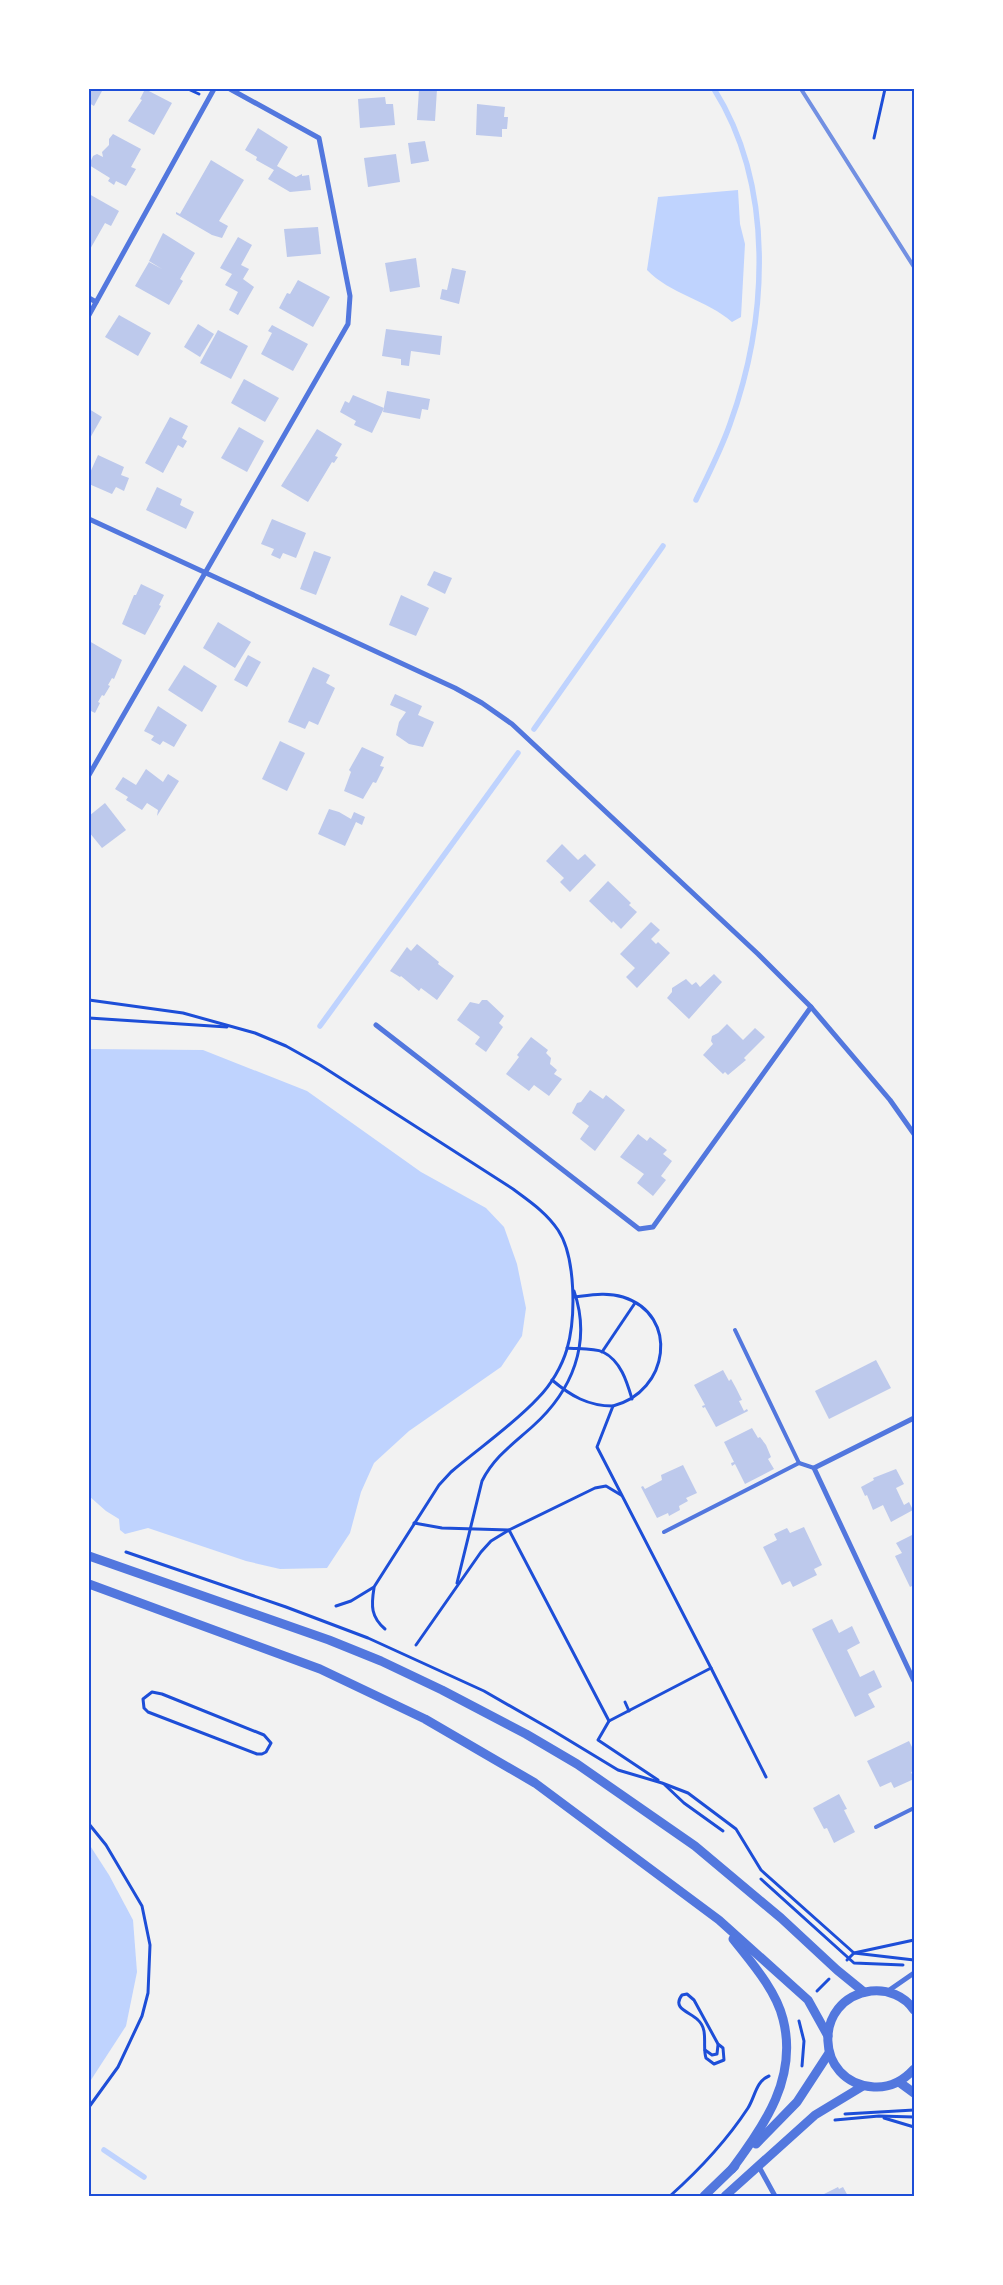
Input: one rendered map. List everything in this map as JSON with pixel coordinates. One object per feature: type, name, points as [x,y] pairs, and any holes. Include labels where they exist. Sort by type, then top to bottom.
[{"type":"street","points":[[89,315],[214,89]]},
{"type":"street","points":[[89,775],[348,324],[350,296],[319,138],[230,89]]},
{"type":"street","points":[[89,298],[96,302]]},
{"type":"street","points":[[89,519],[455,688],[497,714],[554,762],[811,1007],[884,1092],[914,1134]]},
{"type":"street","points":[[376,1025],[639,1229],[653,1227],[811,1007]]},
{"type":"street","points":[[914,1418],[814,1468],[914,1681]]},
{"type":"street","points":[[89,1556],[346,1647],[442,1690],[526,1734],[577,1764],[695,1846],[781,1918],[837,1970],[864,1992]]},
{"type":"street","points":[[89,1584],[320,1669],[424,1719],[536,1783],[719,1920],[808,2000],[828,2036]]},
{"type":"street","points":[[719,1920],[764,1979],[783,2018],[786,2038],[784,2078],[774,2106],[763,2126],[732,2169]]},
{"type":"street","points":[[887,1992],[914,1973]]},
{"type":"street","points":[[914,2010],[900,1997],[887,1992],[864,1992],[850,1998],[839,2008],[831,2021],[828,2036],[829,2053],[842,2074],[863,2086],[882,2087],[899,2082],[914,2069]]},
{"type":"street","points":[[704,2196],[797,2102],[829,2053]]},
{"type":"street","points":[[899,2082],[914,2092]]},
{"type":"street","points":[[725,2196],[815,2115],[863,2086]]},
{"type":"street","points":[[758,2165],[775,2196]]},
{"type":"lane","points":[[734,1330],[799,1463]]},
{"type":"lane","points":[[664,1532],[799,1463],[814,1468]]},
{"type":"lane","points":[[876,1827],[914,1808]]},
{"type":"path","points":[[874,138],[886,89]]},
{"type":"path","points":[[89,1000],[183,1013],[255,1033],[286,1046],[320,1065],[472,1162],[543,1211],[559,1231],[570,1264],[574,1297],[581,1327],[580,1349],[574,1372],[554,1406],[496,1458],[488,1469],[482,1481],[457,1584]]},
{"type":"path","points":[[89,1018],[232,1027]]},
{"type":"path","points":[[552,1380],[564,1390],[586,1403],[597,1406],[613,1406],[641,1392],[656,1373],[660,1359],[659,1337],[650,1316],[635,1303],[613,1294],[574,1297]]},
{"type":"path","points":[[385,1629],[373,1616],[371,1602],[374,1587],[439,1485],[450,1472],[538,1398],[552,1380],[567,1348],[574,1297]]},
{"type":"path","points":[[602,1352],[635,1303]]},
{"type":"path","points":[[567,1348],[602,1352],[612,1359],[625,1376],[632,1398]]},
{"type":"path","points":[[613,1406],[597,1448],[766,1778]]},
{"type":"path","points":[[416,1645],[457,1584],[491,1540],[595,1488],[606,1486],[622,1496]]},
{"type":"path","points":[[414,1523],[424,1526],[509,1530]]},
{"type":"path","points":[[509,1530],[609,1721]]},
{"type":"path","points":[[120,1550],[286,1606]]},
{"type":"path","points":[[336,1606],[351,1601],[374,1587]]},
{"type":"path","points":[[409,1656],[484,1691],[611,1766],[662,1782],[688,1793],[736,1829],[761,1870],[854,1953],[914,1960]]},
{"type":"path","points":[[711,1668],[609,1721],[598,1740],[662,1782],[684,1803],[723,1831]]},
{"type":"path","points":[[152,1692],[162,1694],[264,1735],[271,1743],[269,1748],[262,1754],[257,1754],[155,1714],[144,1708],[145,1696],[152,1692]]},
{"type":"path","points":[[625,1702],[629,1711]]},
{"type":"path","points":[[89,1824],[95,1829],[142,1906],[150,1945],[148,1993],[142,2016],[118,2067],[89,2107]]},
{"type":"path","points":[[762,1878],[854,1963],[914,1964]]},
{"type":"path","points":[[808,2000],[854,1953],[914,1940]]},
{"type":"path","points":[[687,1994],[694,2000],[725,2054],[724,2060],[714,2064],[708,2061],[704,2049],[702,2026],[699,2020],[681,2008],[679,1998],[682,1995],[687,1994]]},
{"type":"path","points":[[704,2049],[712,2055],[716,2054],[719,2051],[718,2044]]},
{"type":"path","points":[[670,2196],[735,2126],[749,2106],[758,2084],[764,2077],[774,2075],[784,2078]]},
{"type":"path","points":[[869,2113],[914,2127]]},
{"type":"path","points":[[815,2115],[823,2121],[879,2116],[914,2117]]},
{"type":"water","points":[[738,190],[740,224],[745,244],[741,317],[732,322],[722,314],[666,285],[647,270],[658,197]]},
{"type":"water","points":[[89,1049],[203,1050],[307,1091],[421,1172],[486,1208],[504,1227],[517,1264],[526,1308],[522,1336],[501,1367],[409,1431],[374,1463],[361,1492],[350,1533],[327,1568],[280,1569],[246,1561],[148,1528],[125,1534],[120,1530],[119,1519],[106,1511],[89,1496]]},
{"type":"water","points":[[89,1844],[109,1875],[133,1920],[137,1972],[126,2026],[89,2083]]},
{"type":"building","points":[[89,89],[103,89],[94,106],[89,103]]},
{"type":"building","points":[[145,89],[172,103],[154,135],[128,121],[142,100],[140,99]]},
{"type":"building","points":[[419,89],[437,89],[435,121],[417,120]]},
{"type":"building","points":[[385,97],[386,104],[393,104],[395,125],[360,128],[358,99]]},
{"type":"building","points":[[477,104],[505,107],[504,117],[508,117],[507,129],[502,129],[502,137],[476,135]]},
{"type":"building","points":[[258,128],[288,147],[277,166],[296,177],[302,174],[302,176],[309,175],[311,190],[290,192],[268,179],[274,170],[256,160],[257,157],[245,150]]},
{"type":"building","points":[[113,134],[141,149],[131,167],[136,169],[126,186],[116,181],[114,185],[108,181],[110,178],[89,165],[93,156],[97,154],[103,157],[102,152],[109,145],[109,139]]},
{"type":"building","points":[[425,141],[429,161],[411,164],[408,143]]},
{"type":"building","points":[[396,154],[400,182],[368,187],[364,158]]},
{"type":"building","points":[[211,160],[244,180],[219,221],[228,226],[222,238],[212,235],[176,214],[176,212],[180,214]]},
{"type":"building","points":[[89,194],[119,211],[111,226],[105,223],[89,251]]},
{"type":"building","points":[[318,227],[321,254],[287,257],[284,229]]},
{"type":"building","points":[[163,233],[195,253],[180,279],[183,281],[169,305],[135,286],[149,262],[162,269],[149,261]]},
{"type":"building","points":[[238,237],[252,245],[241,265],[249,269],[243,279],[254,287],[238,315],[229,310],[238,292],[225,285],[232,274],[220,268]]},
{"type":"building","points":[[416,258],[420,287],[390,292],[385,263]]},
{"type":"building","points":[[452,268],[466,271],[459,304],[440,299],[442,289],[447,290]]},
{"type":"building","points":[[298,280],[330,297],[313,327],[279,308],[287,293],[290,294]]},
{"type":"building","points":[[119,315],[151,333],[138,356],[105,337]]},
{"type":"building","points":[[198,324],[214,334],[200,357],[184,347]]},
{"type":"building","points":[[272,325],[308,344],[293,371],[261,354],[272,333],[268,331]]},
{"type":"building","points":[[386,329],[442,336],[440,355],[411,351],[409,366],[401,365],[401,359],[382,356]]},
{"type":"building","points":[[218,330],[248,346],[231,379],[200,363]]},
{"type":"building","points":[[244,379],[279,398],[265,422],[231,403]]},
{"type":"building","points":[[387,391],[430,399],[428,410],[422,409],[420,419],[383,412]]},
{"type":"building","points":[[353,395],[384,408],[372,433],[354,425],[356,421],[340,412],[345,401],[349,403]]},
{"type":"building","points":[[89,409],[102,417],[89,440]]},
{"type":"building","points":[[170,417],[188,426],[182,438],[187,441],[183,448],[178,445],[163,473],[145,463]]},
{"type":"building","points":[[239,427],[264,441],[247,472],[221,458]]},
{"type":"building","points":[[317,429],[342,444],[335,456],[338,457],[334,463],[332,462],[308,502],[281,486]]},
{"type":"building","points":[[98,455],[124,467],[121,475],[129,478],[124,491],[116,487],[112,494],[89,484],[89,475]]},
{"type":"building","points":[[157,487],[182,499],[180,505],[194,512],[186,529],[146,510]]},
{"type":"building","points":[[272,519],[306,533],[296,558],[283,553],[280,559],[271,555],[274,549],[261,544]]},
{"type":"building","points":[[314,551],[331,557],[316,595],[300,589]]},
{"type":"building","points":[[434,571],[452,578],[445,594],[427,585]]},
{"type":"building","points":[[141,584],[164,595],[159,605],[161,606],[145,635],[122,624],[134,595],[136,595]]},
{"type":"building","points":[[401,595],[429,608],[416,636],[389,625]]},
{"type":"building","points":[[218,622],[251,642],[235,668],[203,648]]},
{"type":"building","points":[[89,641],[122,660],[114,679],[112,678],[108,685],[110,686],[98,702],[100,703],[95,713],[89,710]]},
{"type":"building","points":[[248,655],[261,662],[247,687],[234,680]]},
{"type":"building","points":[[184,665],[217,686],[202,712],[168,690]]},
{"type":"building","points":[[313,667],[330,675],[326,683],[335,688],[318,725],[309,721],[305,729],[288,722]]},
{"type":"building","points":[[395,694],[422,706],[418,715],[434,722],[423,747],[409,744],[396,735],[399,722],[406,712],[390,705]]},
{"type":"building","points":[[158,706],[187,725],[174,747],[163,741],[160,745],[151,740],[154,736],[144,731]]},
{"type":"building","points":[[280,741],[305,753],[287,791],[262,779]]},
{"type":"building","points":[[362,747],[384,757],[380,766],[384,767],[376,783],[373,782],[363,799],[344,791],[351,772],[349,770]]},
{"type":"building","points":[[146,769],[163,782],[168,774],[179,781],[157,816],[158,810],[147,803],[142,810],[126,800],[128,797],[115,789],[123,777],[136,785]]},
{"type":"building","points":[[105,803],[126,830],[102,848],[89,832],[89,816]]},
{"type":"building","points":[[329,809],[351,819],[354,812],[365,817],[362,825],[356,822],[345,846],[318,834]]},
{"type":"building","points":[[562,844],[578,860],[585,854],[596,865],[570,892],[560,882],[564,878],[546,861]]},
{"type":"building","points":[[608,881],[631,903],[629,905],[637,912],[621,929],[589,901]]},
{"type":"building","points":[[651,922],[660,930],[651,939],[656,944],[658,942],[670,953],[637,988],[626,977],[635,968],[620,954]]},
{"type":"building","points":[[417,944],[454,976],[437,1000],[421,988],[419,991],[401,976],[390,971],[407,947],[411,951]]},
{"type":"building","points":[[714,974],[722,982],[689,1019],[667,998],[672,992],[672,988],[686,979],[692,985],[696,982],[700,987]]},
{"type":"building","points":[[482,1000],[487,1000],[504,1016],[499,1023],[503,1027],[486,1052],[475,1044],[480,1037],[457,1020],[470,1002],[479,1004]]},
{"type":"building","points":[[727,1024],[743,1040],[755,1028],[765,1037],[744,1058],[746,1060],[728,1075],[725,1072],[723,1074],[703,1055],[713,1044],[711,1041],[712,1036]]},
{"type":"building","points":[[531,1037],[548,1050],[546,1053],[551,1058],[550,1064],[557,1070],[554,1074],[562,1079],[549,1096],[534,1085],[529,1091],[506,1074],[519,1057],[517,1055]]},
{"type":"building","points":[[590,1090],[603,1099],[606,1095],[625,1110],[595,1151],[580,1139],[589,1126],[572,1113],[577,1103],[581,1102]]},
{"type":"building","points":[[638,1134],[647,1141],[650,1137],[667,1150],[663,1154],[672,1161],[661,1176],[666,1180],[653,1196],[637,1183],[644,1174],[620,1157]]},
{"type":"building","points":[[876,1360],[891,1388],[829,1419],[815,1391]]},
{"type":"building","points":[[723,1370],[729,1381],[731,1379],[736,1388],[742,1400],[739,1401],[744,1411],[747,1409],[748,1411],[716,1427],[705,1407],[703,1408],[702,1406],[705,1405],[694,1385]]},
{"type":"building","points":[[752,1428],[758,1438],[760,1437],[766,1445],[771,1457],[768,1459],[774,1469],[745,1484],[735,1464],[732,1466],[731,1463],[734,1462],[724,1442]]},
{"type":"building","points":[[683,1465],[697,1493],[686,1498],[688,1501],[679,1506],[680,1510],[669,1516],[668,1513],[657,1518],[641,1487],[643,1486],[645,1489],[662,1480],[661,1475]]},
{"type":"building","points":[[896,1469],[904,1484],[896,1488],[904,1505],[909,1502],[913,1510],[891,1522],[883,1505],[873,1510],[867,1495],[865,1496],[861,1487],[874,1480],[873,1478]]},
{"type":"building","points":[[804,1527],[822,1565],[814,1569],[817,1575],[793,1587],[790,1581],[782,1585],[763,1547],[777,1540],[774,1534],[787,1528],[790,1533]]},
{"type":"building","points":[[914,1534],[914,1585],[910,1587],[895,1556],[902,1553],[896,1543]]},
{"type":"building","points":[[832,1619],[839,1633],[852,1626],[860,1643],[847,1650],[860,1677],[874,1670],[882,1687],[868,1694],[875,1707],[855,1717],[812,1629]]},
{"type":"building","points":[[909,1741],[914,1751],[914,1771],[911,1772],[914,1779],[894,1788],[891,1782],[880,1787],[867,1761]]},
{"type":"building","points":[[839,1794],[847,1809],[844,1810],[855,1832],[834,1843],[827,1828],[824,1829],[813,1808]]},
{"type":"building","points":[[838,2187],[839,2189],[843,2187],[848,2196],[825,2196],[824,2194]]},
{"type":"waterway","points":[[696,500],[726,434],[743,383],[752,341],[758,297],[759,254],[756,210],[748,168],[734,127],[714,89]]},
{"type":"waterway","points":[[534,729],[663,546]]},
{"type":"waterway","points":[[320,1026],[518,753]]},
{"type":"waterway","points":[[104,2150],[144,2177]]},
{"type":"railway","points":[[801,89],[914,267]]}]
